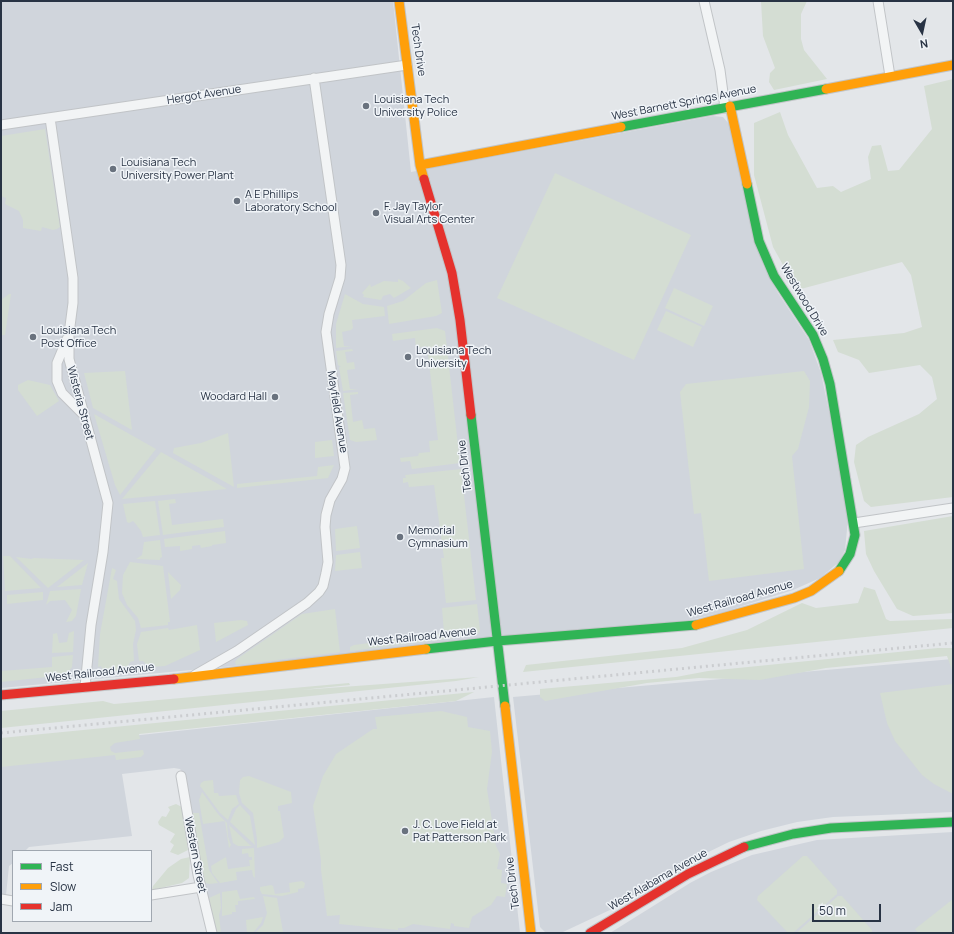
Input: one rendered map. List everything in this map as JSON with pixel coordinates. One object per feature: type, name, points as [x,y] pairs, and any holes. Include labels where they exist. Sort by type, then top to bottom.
[{"type":"street","name":"Tech Drive","points":[[399,1],[420,165],[452,274],[460,320],[531,933]]},
{"type":"street","name":"Westwood Drive","points":[[704,1],[727,107],[762,247],[774,276],[813,335],[826,370],[855,535],[850,554],[845,564],[836,574]]},
{"type":"street","points":[[878,1],[890,76]]},
{"type":"street","name":"Hergot Avenue","points":[[1,125],[408,65]]},
{"type":"street","name":"West Barnett Springs Avenue","points":[[420,165],[953,65]]},
{"type":"street","name":"Mayfield Avenue","points":[[192,677],[237,651],[307,603],[323,586],[326,573],[328,562],[325,527],[326,515],[330,500],[342,479],[345,468],[326,332],[329,314],[340,278],[341,265],[314,78]]},
{"type":"street","name":"Wisteria Street","points":[[50,118],[73,278],[73,303],[69,334],[69,359],[82,414],[108,503],[103,552],[91,625],[85,687]]},
{"type":"street","points":[[69,334],[57,363],[56,375],[62,393],[82,414]]},
{"type":"street","points":[[854,523],[953,508]]},
{"type":"street","name":"West Railroad Avenue","points":[[1,695],[192,677],[497,641],[690,627],[794,598],[811,591],[836,574]]},
{"type":"street","name":"Western Street","points":[[181,776],[201,887],[212,933]]},
{"type":"street","name":"West Alabama Avenue","points":[[590,933],[688,874],[748,846],[793,834],[831,828],[953,822]]},
{"type":"street","points":[[152,894],[201,887]]},
{"type":"street","points":[[1,899],[12,901]]},
{"type":"shaded area","name":"Louisiana Tech University","points":[[1,1],[393,1],[411,172],[713,116],[723,117],[729,124],[758,250],[764,267],[778,293],[809,340],[821,373],[838,455],[848,519],[845,550],[839,562],[820,578],[793,590],[723,612],[690,620],[497,641],[1,688]]},
{"type":"shaded area","points":[[761,1],[807,1],[801,14],[801,39],[804,50],[827,79],[774,90],[769,82],[770,73],[775,68],[763,36]]},
{"type":"shaded area","points":[[953,79],[953,497],[871,507],[864,501],[854,462],[856,445],[868,437],[919,414],[937,399],[932,377],[920,365],[869,373],[859,360],[838,352],[833,340],[904,333],[922,327],[911,275],[902,262],[797,290],[773,247],[754,175],[754,123],[780,112],[788,135],[817,188],[833,186],[841,192],[871,179],[868,157],[872,146],[881,145],[888,171],[899,170],[932,129],[924,86]]},
{"type":"shaded area","points":[[45,129],[60,227],[53,230],[42,227],[41,231],[23,228],[23,220],[19,211],[5,204],[6,198],[1,196],[1,136]]},
{"type":"shaded area","points":[[555,173],[691,235],[634,360],[497,298]]},
{"type":"shaded area","points":[[398,279],[403,281],[411,288],[394,298],[390,294],[383,296],[381,300],[363,297],[364,295],[362,293],[370,284],[371,287],[384,281],[398,282]]},
{"type":"shaded area","points":[[437,280],[442,313],[436,316],[389,324],[387,306],[403,301],[426,283]]},
{"type":"shaded area","points":[[674,288],[713,306],[704,326],[665,308]]},
{"type":"shaded area","points":[[11,294],[5,335],[1,335],[1,300]]},
{"type":"shaded area","points":[[345,294],[363,304],[384,307],[385,316],[352,320],[353,328],[342,332],[344,346],[352,346],[336,348],[336,324]]},
{"type":"shaded area","points":[[666,311],[702,327],[693,347],[657,330]]},
{"type":"shaded area","points":[[437,328],[445,331],[460,463],[412,469],[410,461],[401,462],[400,458],[418,456],[419,453],[430,452],[429,441],[438,440],[427,346],[416,348],[415,338],[393,341],[392,334]]},
{"type":"shaded area","points":[[352,349],[353,351],[345,352],[347,363],[354,362],[355,369],[347,370],[350,389],[358,389],[343,391],[339,367],[341,367],[338,365],[336,351]]},
{"type":"shaded area","points":[[125,371],[132,430],[93,408],[84,373]]},
{"type":"shaded area","points":[[804,371],[810,381],[809,407],[798,449],[792,456],[804,569],[709,581],[701,513],[694,514],[680,392],[686,384]]},
{"type":"shaded area","points":[[28,380],[50,385],[59,401],[37,416],[18,390],[18,385]]},
{"type":"shaded area","points":[[358,392],[358,394],[350,395],[353,422],[362,420],[364,429],[375,428],[377,440],[356,442],[350,440],[343,393]]},
{"type":"shaded area","points":[[94,414],[156,449],[120,495],[115,485]]},
{"type":"shaded area","points":[[228,433],[234,487],[173,453],[174,448],[201,443]]},
{"type":"shaded area","points":[[332,440],[334,456],[315,458],[315,442]]},
{"type":"shaded area","points":[[161,452],[227,489],[122,499]]},
{"type":"shaded area","points":[[334,465],[328,478],[237,488],[237,484],[317,476],[318,467]]},
{"type":"shaded area","points":[[461,469],[476,600],[446,603],[441,558],[444,558],[434,485],[409,487],[408,482],[403,483],[403,478],[406,478],[405,475]]},
{"type":"shaded area","points":[[175,499],[176,503],[169,504],[172,525],[223,519],[224,527],[163,535],[158,501]]},
{"type":"shaded area","points":[[155,501],[160,535],[143,537],[141,531],[133,521],[129,523],[127,522],[123,504]]},
{"type":"shaded area","points":[[953,516],[953,613],[913,616],[897,609],[874,571],[866,554],[864,531]]},
{"type":"shaded area","points":[[357,526],[360,548],[336,551],[335,529]]},
{"type":"shaded area","points":[[225,531],[226,543],[201,548],[200,545],[192,546],[192,549],[180,551],[180,546],[165,547],[164,539]]},
{"type":"shaded area","points":[[160,540],[162,557],[160,560],[136,559],[142,555],[144,542]]},
{"type":"shaded area","points":[[360,552],[362,568],[335,571],[336,555]]},
{"type":"shaded area","points":[[3,556],[10,556],[41,588],[5,591]]},
{"type":"shaded area","points":[[16,557],[32,559],[84,560],[48,588]]},
{"type":"shaded area","points":[[130,562],[163,566],[170,622],[168,622],[168,625],[141,628],[138,618],[127,605],[122,593],[123,575]]},
{"type":"shaded area","points":[[88,563],[82,585],[57,587]]},
{"type":"shaded area","points":[[112,568],[116,570],[113,579],[117,581],[119,599],[135,621],[136,630],[133,644],[134,661],[130,662],[128,666],[126,666],[126,670],[106,672],[103,671],[101,666],[98,667],[100,634]]},
{"type":"shaded area","points":[[168,572],[181,585],[180,590],[171,599]]},
{"type":"shaded area","points":[[864,587],[875,590],[886,619],[890,621],[953,619],[953,628],[523,672],[526,665],[682,648],[747,630],[802,603],[816,608],[858,603]]},
{"type":"shaded area","points":[[81,589],[76,616],[72,621],[66,622],[72,610],[65,600],[50,601],[46,605],[50,591]]},
{"type":"shaded area","points":[[43,592],[43,600],[7,604],[7,595]]},
{"type":"shaded area","points":[[477,604],[480,631],[477,635],[350,651],[350,647],[354,645],[444,633],[442,608]]},
{"type":"shaded area","points":[[335,609],[340,652],[236,665],[235,662],[237,659],[302,614]]},
{"type":"shaded area","points":[[241,620],[247,621],[248,625],[216,642],[214,623]]},
{"type":"shaded area","points":[[197,625],[200,650],[165,666],[149,667],[143,661],[139,661],[137,644],[141,632],[168,628],[169,630]]},
{"type":"shaded area","points":[[74,631],[73,652],[52,653],[53,634],[57,633],[59,643],[67,642],[69,633]]},
{"type":"shaded area","points":[[938,648],[953,648],[953,673],[947,656],[826,668],[760,680],[699,678],[647,683],[545,701],[540,697],[540,689],[676,677],[708,671]]},
{"type":"shaded area","points":[[73,655],[72,667],[66,675],[1,682],[1,671],[52,667],[52,657]]},
{"type":"shaded area","points":[[953,659],[953,812],[833,817],[797,822],[761,831],[729,842],[694,859],[659,878],[612,909],[563,932],[546,933],[540,927],[513,697]]},
{"type":"shaded area","points":[[479,677],[456,681],[1,728],[1,711],[103,701],[114,704],[349,683],[350,685],[301,690]]},
{"type":"shaded area","points":[[953,684],[953,794],[934,784],[922,775],[895,741],[887,723],[880,693]]},
{"type":"shaded area","points":[[474,692],[456,701],[139,734],[140,739],[115,743],[110,747],[111,751],[115,753],[143,750],[144,754],[141,757],[116,760],[115,755],[1,767],[1,738]]},
{"type":"shaded area","points":[[494,697],[520,933],[215,933],[203,883],[184,774],[180,769],[174,768],[122,774],[132,836],[29,847],[26,850],[12,850],[12,864],[9,866],[6,895],[1,894],[1,750]]},
{"type":"shaded area","name":"J. C. Love Field at Pat Patterson Park","points":[[441,711],[467,717],[468,727],[490,731],[492,752],[487,789],[496,846],[500,854],[497,869],[502,870],[501,883],[507,884],[505,897],[497,896],[491,905],[472,917],[469,928],[454,926],[454,924],[451,923],[450,929],[413,924],[404,928],[398,928],[398,930],[339,924],[340,915],[327,916],[313,806],[323,776],[336,754],[373,729],[377,729],[375,717]]},
{"type":"shaded area","points":[[249,776],[291,792],[292,803],[278,806],[284,837],[279,842],[257,848],[253,813],[242,803],[239,793],[240,780],[243,777]]},
{"type":"shaded area","points":[[213,780],[214,793],[218,793],[219,796],[236,795],[239,804],[232,809],[228,820],[220,813],[200,786],[204,781]]},
{"type":"shaded area","points":[[202,792],[225,821],[203,824],[199,800]]},
{"type":"shaded area","points":[[176,804],[182,807],[188,850],[178,855],[170,852],[174,845],[170,842],[175,834],[159,825],[158,822],[162,816],[166,817],[170,810],[168,807]]},
{"type":"shaded area","points":[[240,805],[250,816],[255,845],[230,822],[236,809]]},
{"type":"shaded area","points":[[193,813],[199,813],[209,870],[218,883],[209,884],[203,882],[192,815]]},
{"type":"shaded area","points":[[225,821],[227,823],[228,837],[231,845],[229,848]]},
{"type":"shaded area","points":[[229,825],[252,846],[238,846],[233,843]]},
{"type":"shaded area","points":[[953,832],[953,933],[610,933],[690,883],[711,872],[752,855],[817,840]]},
{"type":"shaded area","points":[[254,848],[255,878],[252,870],[236,872],[237,880],[220,883],[212,873],[211,866],[226,857],[228,869],[250,866],[249,860],[252,860],[252,857],[249,857],[248,853],[242,854],[242,849]]},
{"type":"shaded area","points":[[803,856],[807,856],[837,890],[837,894],[793,933],[788,933],[757,900],[758,896]]},
{"type":"shaded area","points":[[190,857],[189,878],[182,883],[152,890],[153,886],[168,868],[181,859]]},
{"type":"shaded area","points":[[302,881],[305,883],[304,888],[298,889],[298,892],[282,896],[262,894],[260,890],[260,887],[271,885],[273,886],[275,894],[290,892],[289,883]]},
{"type":"shaded area","points":[[237,890],[240,899],[254,897],[255,899],[238,901],[238,905],[235,905],[236,912],[222,916],[222,892]]},
{"type":"shaded area","points":[[220,893],[221,908],[219,915],[221,933],[215,933],[209,898]]},
{"type":"shaded area","points":[[263,896],[277,898],[283,932],[255,933],[263,925],[267,913]]},
{"type":"shaded area","points":[[838,896],[842,896],[872,930],[872,933],[796,933]]},
{"type":"shaded area","points":[[953,899],[953,933],[918,933],[915,929]]},
{"type":"shaded area","points":[[263,917],[261,923],[253,933],[247,933],[246,920]]},
{"type":"railway","points":[[1,733],[953,643]]},
{"type":"traffic: fast","points":[[621,127],[826,89]]},
{"type":"traffic: fast","points":[[747,184],[759,241],[774,276],[813,335],[823,359],[830,384],[855,535],[850,554],[839,571]]},
{"type":"traffic: fast","points":[[471,415],[505,706]]},
{"type":"traffic: fast","points":[[426,649],[497,641],[696,625]]},
{"type":"traffic: fast","points":[[744,847],[793,834],[831,828],[953,822]]},
{"type":"traffic: slow","points":[[399,1],[420,165],[424,179]]},
{"type":"traffic: slow","points":[[826,89],[953,65]]},
{"type":"traffic: slow","points":[[730,106],[747,184]]},
{"type":"traffic: slow","points":[[420,165],[621,127]]},
{"type":"traffic: slow","points":[[696,625],[794,598],[811,591],[839,571]]},
{"type":"traffic: slow","points":[[174,679],[426,649]]},
{"type":"traffic: slow","points":[[505,706],[531,933]]},
{"type":"traffic: jam","points":[[424,179],[452,273],[460,320],[471,415]]},
{"type":"traffic: jam","points":[[1,695],[174,679]]},
{"type":"traffic: jam","points":[[590,933],[688,874],[744,847]]},
{"type":"place","name":"Louisiana Tech University Police","points":[[366,106]]},
{"type":"place","name":"Louisiana Tech University Power Plant","points":[[113,169]]},
{"type":"place","name":"A E Phillips Laboratory School","points":[[237,201]]},
{"type":"place","name":"F. Jay Taylor Visual Arts Center","points":[[376,213]]},
{"type":"place","name":"Louisiana Tech Post Office","points":[[33,337]]},
{"type":"place","name":"Louisiana Tech University","points":[[408,357]]},
{"type":"place","name":"Woodard Hall","points":[[275,397]]},
{"type":"place","name":"Memorial Gymnasium","points":[[400,537]]},
{"type":"place","name":"J. C. Love Field at Pat Patterson Park","points":[[405,831]]}]
